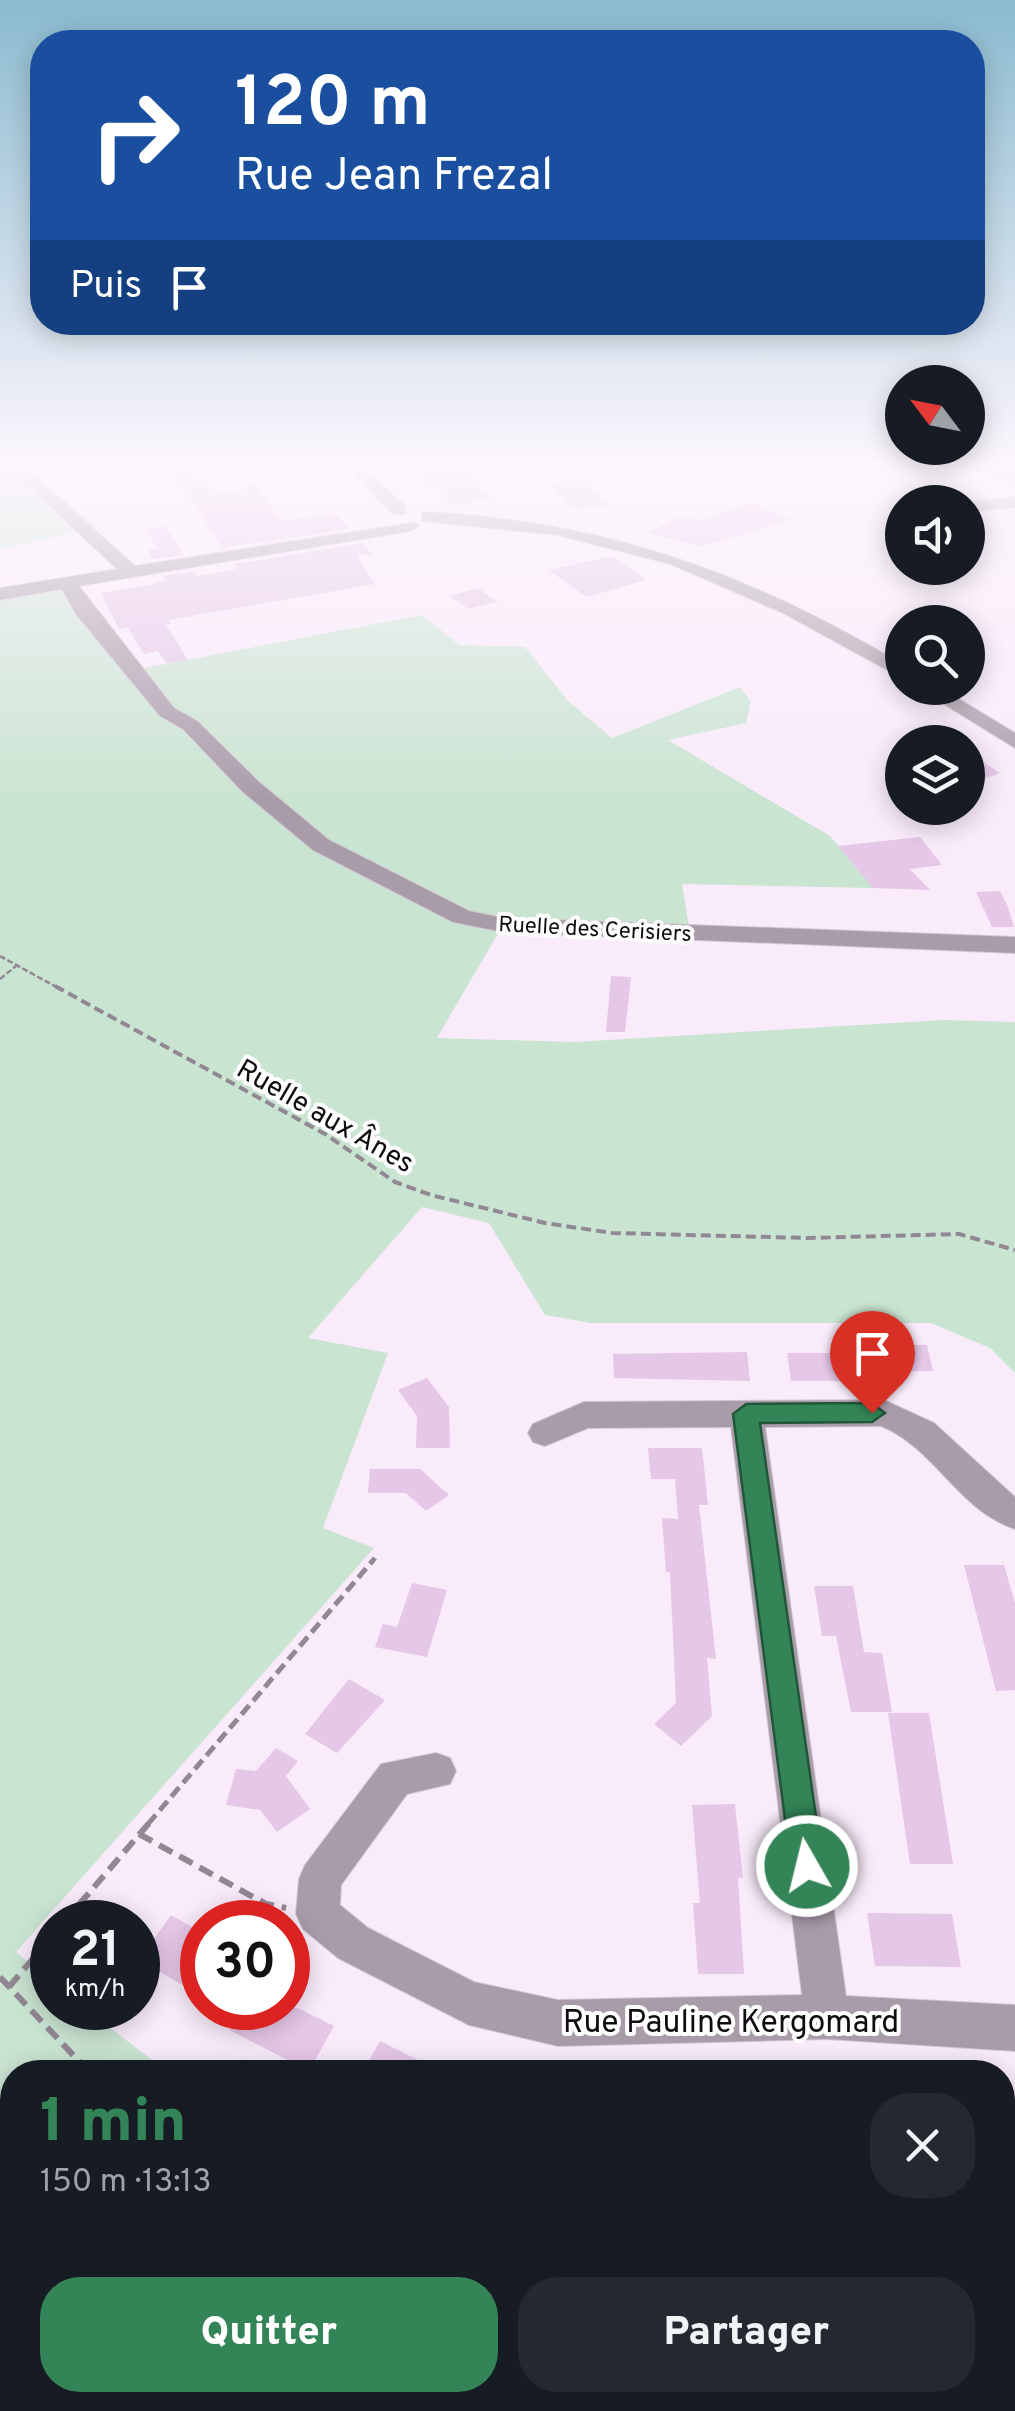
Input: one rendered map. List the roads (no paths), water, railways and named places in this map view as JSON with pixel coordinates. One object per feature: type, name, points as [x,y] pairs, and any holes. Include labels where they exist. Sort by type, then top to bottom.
[{"type":"street","points":[[0,594],[109,576]]},
{"type":"street","points":[[724,576],[803,613],[885,662]]},
{"type":"street","name":"Ruelle des Cerisiers","points":[[67,582],[82,610],[154,690],[167,712],[190,725],[251,787],[321,844],[462,917],[503,926],[1015,944]]},
{"type":"street","points":[[955,705],[1015,742]]},
{"type":"street","points":[[545,1434],[584,1415],[884,1413],[904,1418],[932,1437],[988,1497],[1015,1515]]},
{"type":"street","points":[[746,1414],[827,2017]]},
{"type":"street","name":"Rue Pauline Kergomard","points":[[436,1771],[395,1777],[320,1879],[318,1914],[353,1943],[468,2004],[558,2023],[827,2017],[1015,2028]]}]
